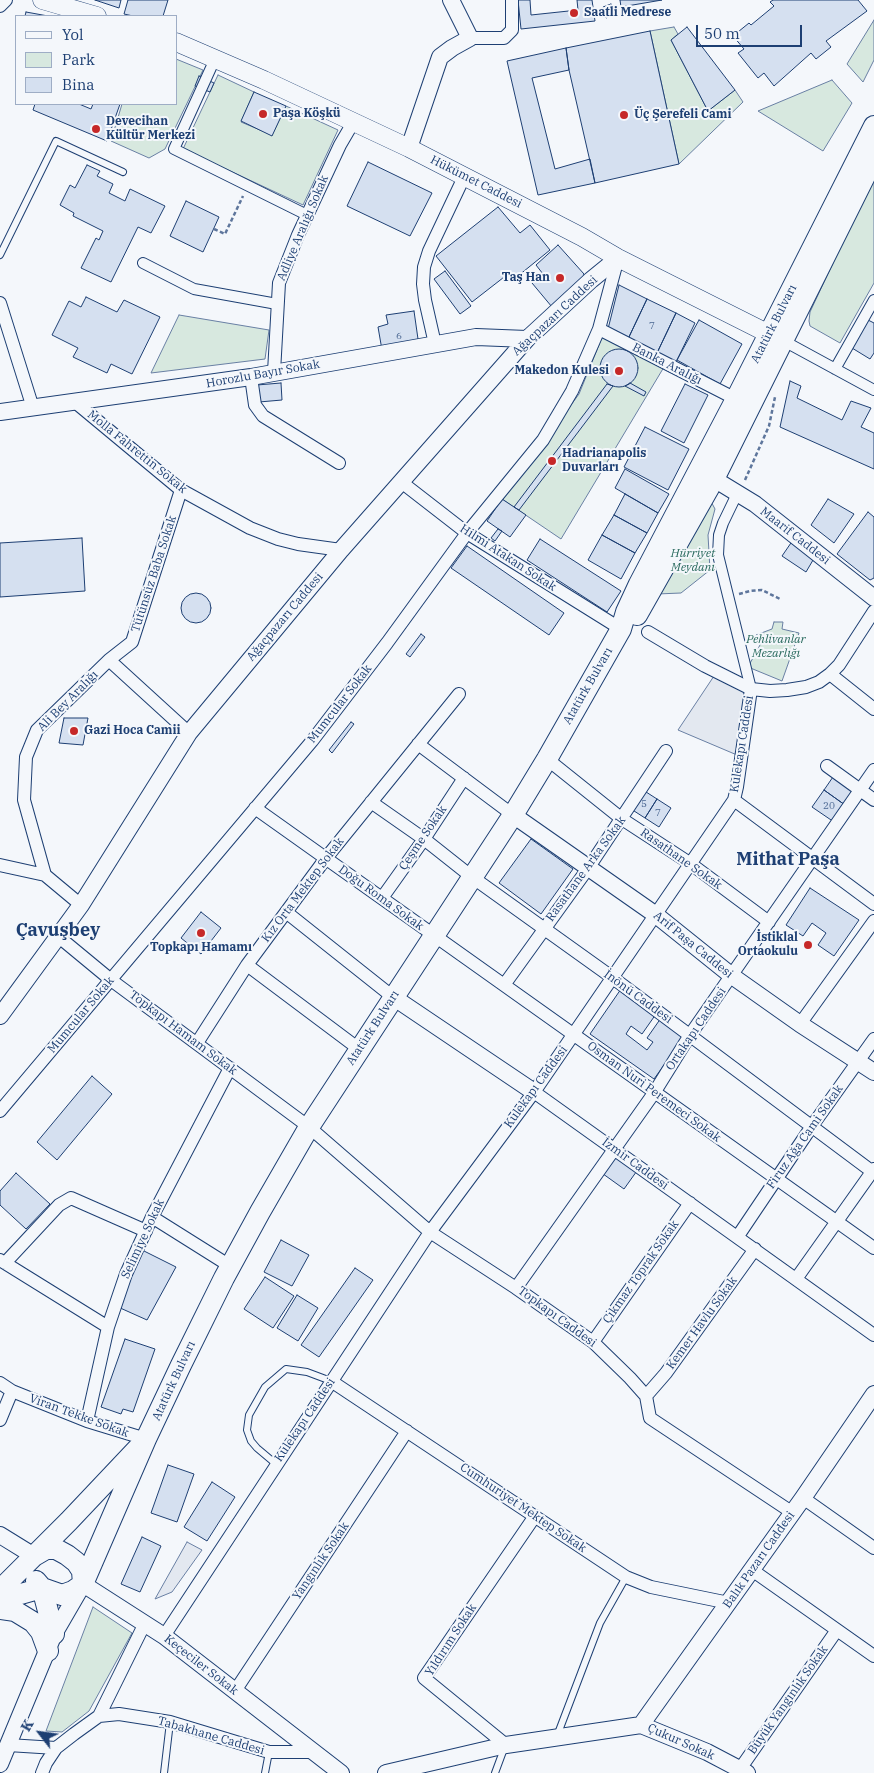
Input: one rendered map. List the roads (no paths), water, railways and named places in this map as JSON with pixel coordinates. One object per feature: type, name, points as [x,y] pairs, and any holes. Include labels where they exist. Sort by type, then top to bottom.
[{"type":"main road","points":[[42,0],[94,15]]},
{"type":"main road","name":"Hükümet Caddesi","points":[[178,43],[354,121],[409,148],[582,237],[618,258],[775,337]]},
{"type":"main road","name":"Atatürk Bulvarı","points":[[83,1584],[146,1439],[201,1324],[230,1266],[309,1127],[513,815],[621,629],[635,618],[775,337],[874,126]]},
{"type":"main road","name":"Atatürk Bulvarı","points":[[706,475],[736,399],[775,337],[874,158]]},
{"type":"main road","name":"Atatürk Bulvarı","points":[[0,1590],[69,1521],[146,1439]]},
{"type":"main road","points":[[0,1600],[42,1588],[62,1595],[83,1584],[82,1571],[67,1554],[56,1549],[46,1549],[34,1556],[32,1572],[42,1588],[51,1643]]},
{"type":"main road","points":[[0,1608],[14,1612],[33,1622],[51,1643]]},
{"type":"street","points":[[0,6],[6,0]]},
{"type":"street","points":[[451,0],[470,38]]},
{"type":"street","points":[[409,148],[440,57],[470,38],[504,38],[512,30],[512,0]]},
{"type":"street","points":[[215,59],[174,150],[307,215]]},
{"type":"street","name":"Adliye Aralığı Sokak","points":[[274,372],[276,304],[279,283],[307,215],[340,145],[354,121]]},
{"type":"street","points":[[435,344],[425,300],[423,284],[424,267],[429,251],[464,176]]},
{"type":"street","name":"Mumcular Sokak","points":[[0,1111],[312,741],[467,533],[542,440],[572,391],[599,329],[618,258]]},
{"type":"street","name":"Ağaçpazarı Caddesi","points":[[0,1016],[59,937],[189,733],[400,481],[527,339],[591,280],[618,258]]},
{"type":"street","points":[[143,263],[194,289],[276,304]]},
{"type":"street","points":[[835,369],[874,300]]},
{"type":"street","points":[[0,303],[33,408]]},
{"type":"street","name":"Banka Aralığı","points":[[599,329],[736,399]]},
{"type":"street","name":"Horozlu Bayır Sokak","points":[[0,412],[251,377],[476,337],[527,339]]},
{"type":"street","points":[[775,337],[874,390]]},
{"type":"street","points":[[251,377],[254,405],[263,416],[339,463]]},
{"type":"street","name":"Molla Fahrettin Sokak","points":[[75,402],[181,490],[250,528],[278,539],[341,550]]},
{"type":"street","name":"Maarif Caddesi","points":[[706,475],[754,504],[874,598]]},
{"type":"street","name":"Hilmi Atakan Sokak","points":[[400,481],[467,533],[621,629]]},
{"type":"street","name":"Tütünsüz Baba Sokak","points":[[109,660],[132,642],[181,490]]},
{"type":"street","name":"Kulekapı Caddesi","points":[[164,1636],[430,1232],[534,1092],[734,800],[750,689],[718,555],[719,535],[737,494]]},
{"type":"street","points":[[648,632],[750,689],[770,691],[806,687],[819,682],[830,674],[839,665],[874,612]]},
{"type":"street","points":[[109,660],[189,733]]},
{"type":"street","name":"Ali Bey Aralığı","points":[[45,875],[24,800],[26,757],[36,730],[109,660]]},
{"type":"street","points":[[830,674],[874,709]]},
{"type":"street","name":"Kız Orta Mektep Sokak","points":[[197,1043],[247,965],[326,858],[459,694]]},
{"type":"street","points":[[418,744],[513,815]]},
{"type":"street","name":"Rasathane Arka Sokak","points":[[504,985],[543,928],[589,867],[666,751]]},
{"type":"street","name":"Rasathane Sokak","points":[[547,759],[622,819],[691,864],[769,922]]},
{"type":"street","points":[[826,766],[874,800]]},
{"type":"street","name":"Ortakapı Caddesi","points":[[516,1288],[613,1148],[654,1093],[690,1035],[874,770]]},
{"type":"street","name":"Çeşme Sokak","points":[[382,898],[464,778]]},
{"type":"street","points":[[734,800],[874,904]]},
{"type":"street","name":"İnönü Caddesi","points":[[371,802],[424,839],[472,877],[873,1171]]},
{"type":"street","name":"Doğu Roma Sokak","points":[[255,808],[434,935]]},
{"type":"street","name":"Arif Paşa Caddesi","points":[[513,815],[656,915],[732,976],[800,1024],[874,1072]]},
{"type":"street","points":[[0,865],[45,875],[80,905]]},
{"type":"street","points":[[286,912],[393,997]]},
{"type":"street","points":[[800,1024],[874,921]]},
{"type":"street","name":"Osman Nuri Peremeci Sokak","points":[[434,935],[874,1248]]},
{"type":"street","name":"Topkapı Hamam Sokak","points":[[59,937],[111,980],[309,1127]]},
{"type":"street","points":[[247,965],[359,1049]]},
{"type":"street","name":"İzmir Caddesi","points":[[393,997],[534,1092],[874,1335]]},
{"type":"street","name":"Firuz Ağa Cami Sokak","points":[[738,1236],[812,1126],[874,1039]]},
{"type":"street","name":"Selimiye Sokak","points":[[87,1421],[108,1327],[126,1274],[152,1217],[230,1068]]},
{"type":"street","name":"Topkapı Caddesi","points":[[309,1127],[430,1232],[516,1288],[593,1342],[646,1396],[650,1418],[793,1513]]},
{"type":"street","points":[[796,1279],[873,1171]]},
{"type":"street","points":[[108,1327],[3,1262],[58,1205],[72,1198],[146,1231]]},
{"type":"street","name":"Çıkmaz Toprak Sokak","points":[[593,1342],[690,1203]]},
{"type":"street","points":[[152,1217],[230,1266]]},
{"type":"street","name":"Kemer Havlu Sokak","points":[[646,1396],[666,1373],[755,1249]]},
{"type":"street","name":"Cumhuriyet Mektep Sokak","points":[[331,1381],[626,1577],[651,1587],[729,1602]]},
{"type":"street","name":"Viran Tekke Sokak","points":[[0,1383],[12,1391],[87,1421],[146,1439]]},
{"type":"street","points":[[0,1420],[12,1391]]},
{"type":"street","name":"Balık Pazarı Caddesi","points":[[641,1725],[793,1513],[874,1394]]},
{"type":"street","name":"Yangınlık Sokak","points":[[235,1691],[407,1432]]},
{"type":"street","points":[[803,1498],[874,1548]]},
{"type":"street","name":"Yıldırım Sokak","points":[[506,1745],[424,1678],[534,1516]]},
{"type":"street","points":[[0,1535],[34,1556]]},
{"type":"street","points":[[752,1570],[874,1656]]},
{"type":"street","points":[[0,1764],[51,1643],[83,1584]]},
{"type":"street","name":"Keçeciler Sokak","points":[[83,1584],[164,1636],[314,1752]]},
{"type":"street","points":[[42,1773],[56,1748],[99,1716],[145,1623]]},
{"type":"street","name":"Büyük Yangınlık Sokak","points":[[743,1771],[837,1630]]},
{"type":"street","name":"Tabakhane Caddesi","points":[[99,1716],[118,1714],[170,1722],[269,1752],[314,1752]]},
{"type":"street","points":[[386,1773],[506,1745],[641,1725]]},
{"type":"street","name":"Çukur Sokak","points":[[641,1725],[707,1752],[743,1771]]},
{"type":"street","points":[[8,1744],[56,1748]]},
{"type":"street","points":[[314,1752],[341,1773]]},
{"type":"lane","points":[[0,256],[56,141],[124,172]]},
{"type":"lane","points":[[276,1464],[251,1441],[247,1430],[249,1415],[265,1387],[286,1369],[307,1372],[331,1381]]},
{"type":"lane","points":[[557,1738],[600,1623],[626,1577]]},
{"type":"lane","points":[[164,1773],[170,1722]]},
{"type":"lane","points":[[495,1773],[506,1745]]},
{"type":"lane","points":[[265,1773],[269,1752]]},
{"type":"place","name":"Saatli Medrese","points":[[574,13]]},
{"type":"place","name":"Paşa Köşkü","points":[[263,114]]},
{"type":"place","name":"Üç Şerefeli Cami","points":[[624,115]]},
{"type":"place","name":"Devecihan Kültür Merkezi","points":[[96,129]]},
{"type":"place","name":"Taş Han","points":[[560,278]]},
{"type":"place","name":"Makedon Kulesi","points":[[619,371]]},
{"type":"place","name":"Hadrianapolis Duvarları","points":[[552,461]]},
{"type":"place","name":"Gazi Hoca Camii","points":[[74,731]]},
{"type":"place","name":"Topkapı Hamamı","points":[[201,933]]},
{"type":"place","name":"İstiklal Ortaokulu","points":[[808,945]]},
{"type":"district","name":"Mithat Paşa","points":[[788,860]]},
{"type":"district","name":"Çavuşbey","points":[[58,931]]},
{"type":"park label","name":"Hürriyet Meydanı","points":[[693,561]]},
{"type":"park label","name":"Pehlivanlar Mezarlığı","points":[[776,647]]}]
